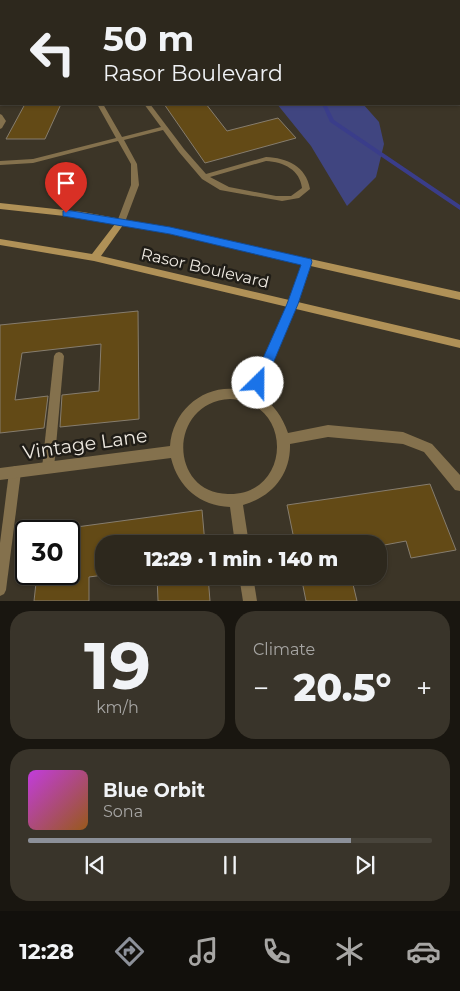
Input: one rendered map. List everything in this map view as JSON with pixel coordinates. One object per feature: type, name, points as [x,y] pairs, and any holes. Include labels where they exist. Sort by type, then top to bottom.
[{"type":"main road","name":"Rasor Boulevard","points":[[0,206],[121,222],[170,231],[460,296]]},
{"type":"main road","points":[[94,258],[121,222]]},
{"type":"main road","name":"Rasor Boulevard","points":[[0,242],[94,258],[460,344]]},
{"type":"street","points":[[252,398],[293,304],[307,262]]},
{"type":"street","points":[[223,394],[234,394],[252,398],[272,413],[281,428],[284,439],[284,458],[273,480],[261,490],[236,500],[215,498],[196,489],[182,474],[175,451],[178,428],[185,416],[195,406],[223,394]]},
{"type":"street","points":[[284,439],[328,431],[403,438],[428,448],[460,485]]},
{"type":"street","name":"Vintage Lane","points":[[0,474],[175,451]]},
{"type":"street","points":[[236,500],[241,535]]},
{"type":"street","points":[[247,585],[250,601]]},
{"type":"lane","points":[[101,105],[118,139],[134,164],[134,185],[121,222]]},
{"type":"lane","points":[[148,105],[163,128],[204,177],[223,188],[279,200],[296,198],[306,189],[304,178],[298,172],[284,161],[275,159],[266,159],[204,177]]},
{"type":"lane","points":[[0,116],[3,121],[0,128]]},
{"type":"lane","points":[[0,163],[33,161],[163,128]]},
{"type":"lane","points":[[48,468],[59,356]]},
{"type":"lane","points":[[0,590],[15,472]]},
{"type":"shaded area","points":[[278,105],[364,105],[379,122],[384,144],[376,177],[347,206],[311,146]]},
{"type":"building","points":[[24,105],[61,105],[45,139],[6,139]]},
{"type":"building","points":[[165,105],[207,105],[227,131],[278,118],[296,138],[205,163]]},
{"type":"building","points":[[138,311],[139,419],[60,427],[62,395],[99,391],[101,344],[22,353],[15,400],[48,396],[44,428],[0,433],[0,325]]},
{"type":"building","points":[[430,484],[456,550],[411,558],[406,541],[387,545],[387,535],[293,535],[287,505]]},
{"type":"building","points":[[202,510],[204,535],[95,535],[95,576],[89,577],[89,601],[34,601],[36,585],[80,585],[80,527]]},
{"type":"building","points":[[157,585],[209,585],[210,601],[158,601]]},
{"type":"building","points":[[303,585],[353,585],[357,601],[306,601]]},
{"type":"waterway","points":[[324,105],[332,121],[460,208]]},
{"type":"route","points":[[66,213],[170,231],[307,262],[293,304],[258,383]]}]
